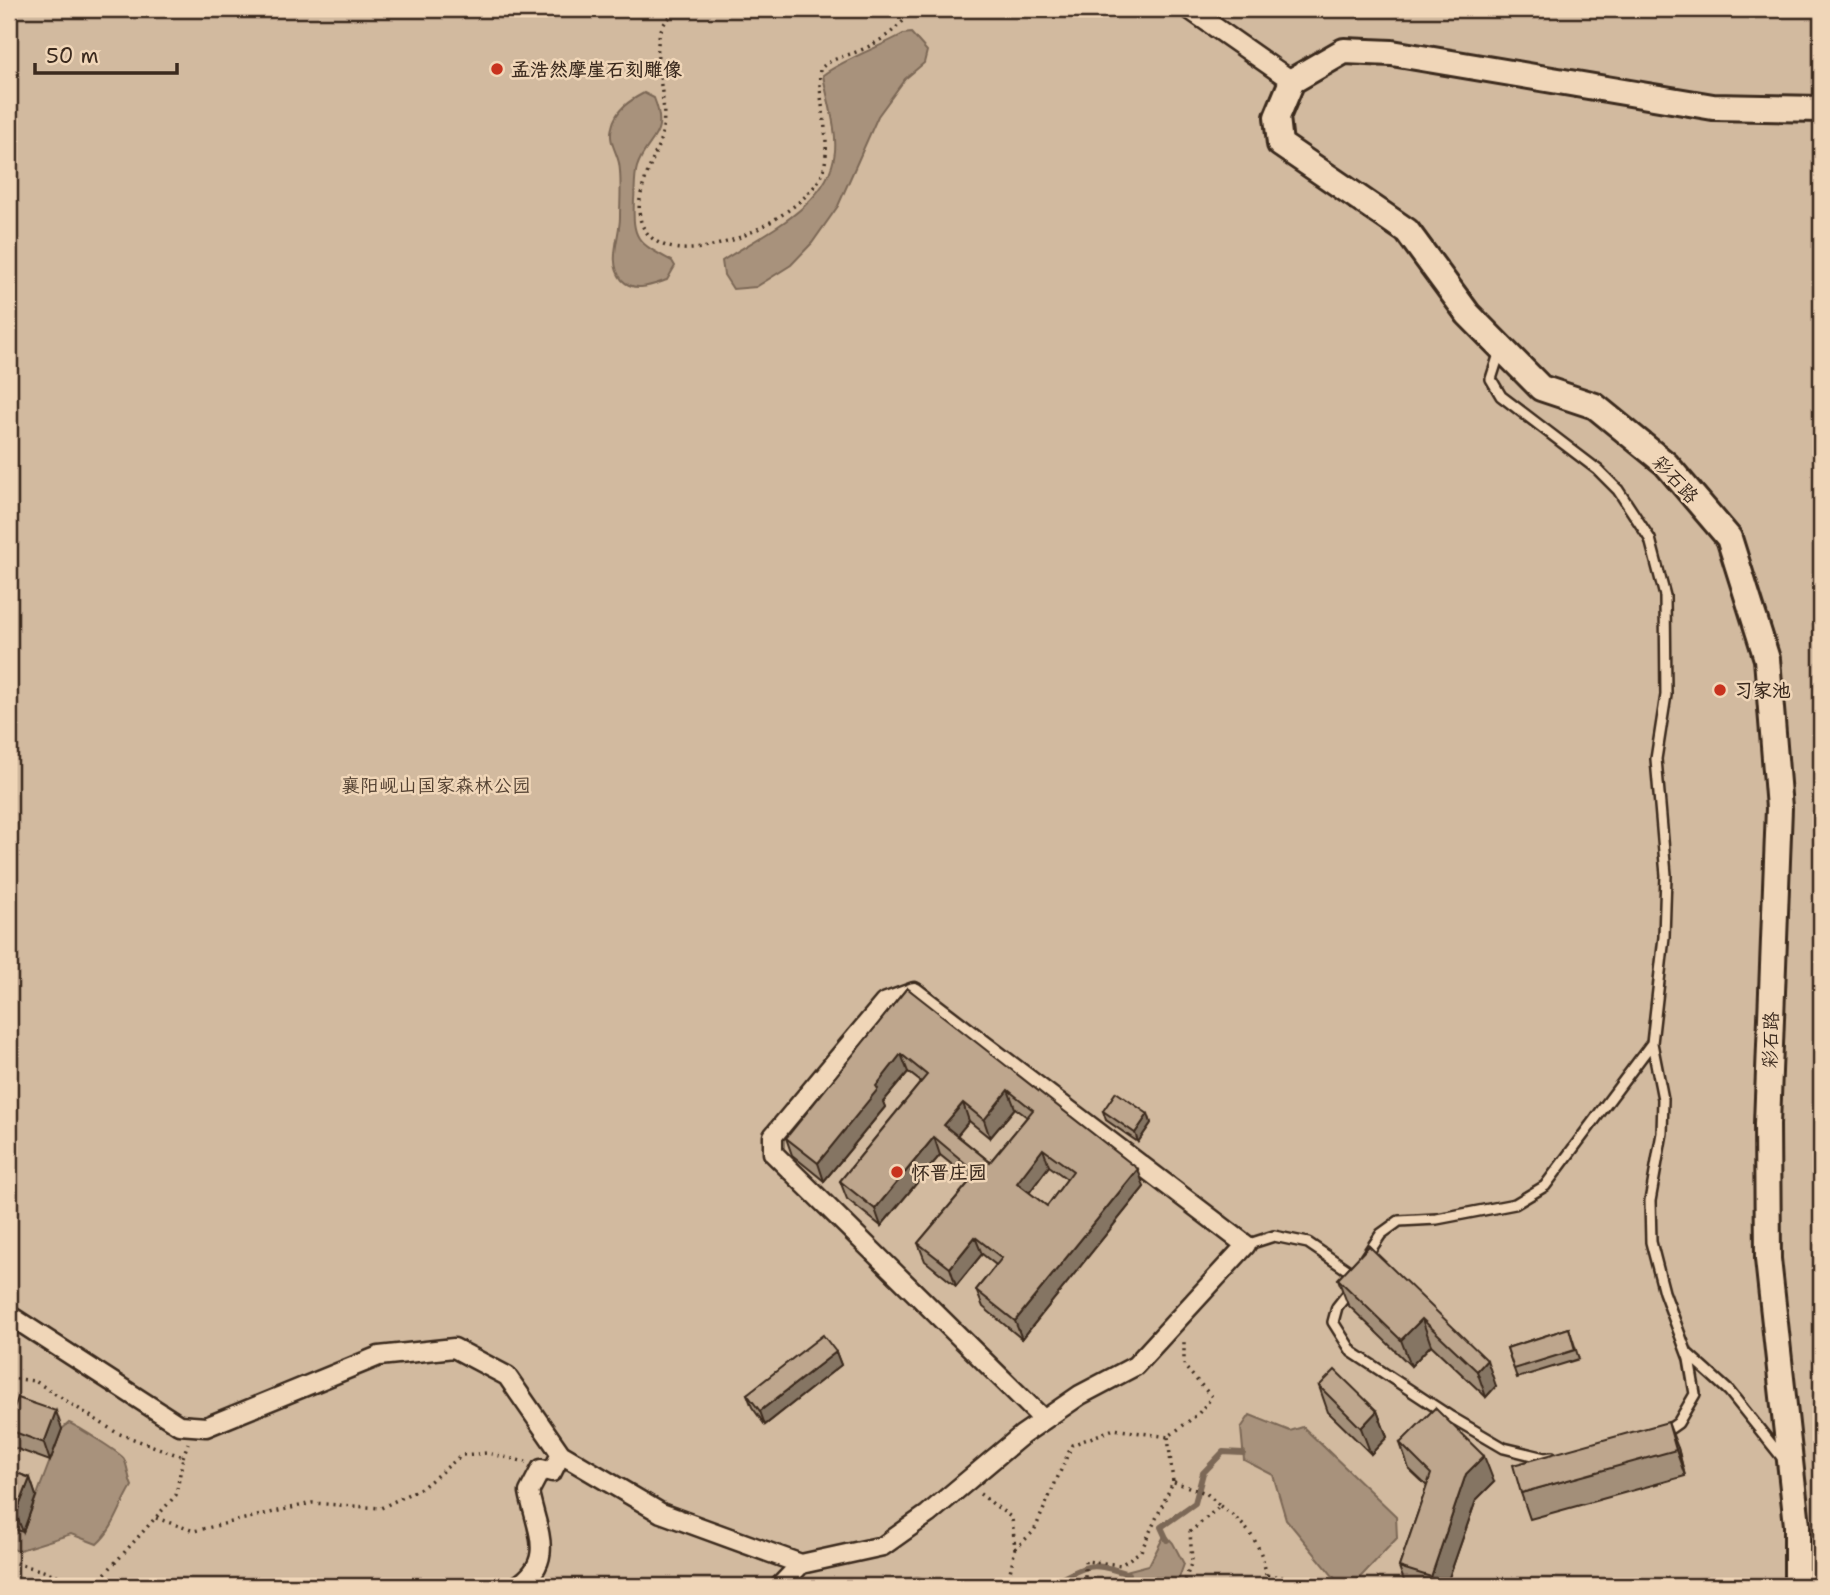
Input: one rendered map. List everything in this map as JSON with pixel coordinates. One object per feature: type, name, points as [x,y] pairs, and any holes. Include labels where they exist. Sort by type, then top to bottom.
[{"type":"street","points":[[1189,9],[1292,81],[1344,51],[1392,53],[1713,107],[1821,109]]},
{"type":"street","name":"彩石路","points":[[1292,81],[1277,117],[1280,144],[1406,230],[1468,314],[1541,388],[1595,406],[1665,464],[1729,538],[1766,659],[1779,808],[1767,1124],[1768,1259],[1797,1525],[1797,1586]]},
{"type":"street","points":[[9,1315],[179,1425],[206,1427],[379,1356],[454,1348],[507,1376],[561,1454],[661,1513],[801,1564],[883,1546],[1044,1420],[1080,1395],[1135,1366],[1246,1245],[914,992],[884,1003],[773,1136],[773,1153],[1044,1420]]},
{"type":"street","points":[[517,1586],[533,1577],[544,1551],[529,1492],[541,1469],[552,1472],[561,1454]]},
{"type":"street","points":[[781,1584],[801,1564]]},
{"type":"lane","points":[[1501,347],[1491,379],[1501,396],[1598,470],[1618,490],[1650,540],[1665,596],[1666,695],[1656,760],[1666,875],[1664,937],[1653,1043],[1663,1099],[1662,1133],[1650,1201],[1651,1242],[1664,1292],[1687,1353],[1695,1394],[1678,1423],[1650,1442]]},
{"type":"lane","points":[[1354,1275],[1381,1234],[1399,1221],[1437,1219],[1515,1204],[1545,1186],[1653,1043]]},
{"type":"lane","points":[[1246,1245],[1274,1236],[1308,1243],[1354,1275],[1356,1284],[1337,1307],[1333,1322],[1352,1352],[1504,1448],[1545,1458],[1558,1456]]},
{"type":"lane","points":[[1687,1353],[1730,1391],[1790,1468]]},
{"type":"path","points":[[681,9],[665,20],[659,38],[658,67],[664,111],[662,134],[648,169],[639,211],[647,234],[671,250],[699,250],[766,225],[820,179],[827,150],[818,89],[820,69],[832,58],[860,50],[895,31],[914,9]]},
{"type":"path","points":[[1014,1549],[1034,1531],[1072,1445],[1114,1429],[1168,1437],[1198,1414],[1212,1397],[1184,1366],[1184,1337],[1177,1321]]},
{"type":"path","points":[[9,1378],[35,1381],[117,1433],[183,1457],[176,1495],[94,1586],[9,1561]]},
{"type":"path","points":[[1074,1586],[1085,1577],[1085,1561],[1121,1564],[1141,1551],[1173,1482],[1168,1437]]},
{"type":"path","points":[[156,1518],[194,1531],[312,1503],[381,1508],[423,1487],[462,1455],[486,1452],[516,1457],[541,1469]]},
{"type":"path","points":[[1173,1482],[1206,1493],[1247,1528],[1259,1545],[1266,1575]]},
{"type":"path","points":[[962,1486],[983,1496],[1013,1518],[1014,1549],[1007,1584]]},
{"type":"path","points":[[1183,1586],[1192,1561],[1190,1532],[1220,1506]]},
{"type":"path","points":[[1257,1586],[1266,1575]]},
{"type":"path","points":[[1266,1575],[1289,1578],[1300,1586]]},
{"type":"green space","name":"襄阳岘山国家森林公园","points":[[9,9],[1821,9],[1821,1586],[9,1586]]},
{"type":"shaded area","points":[[911,33],[927,51],[924,63],[905,79],[878,116],[838,206],[812,243],[791,265],[756,287],[733,289],[724,275],[722,261],[774,229],[808,203],[821,188],[830,170],[835,151],[835,132],[823,75],[903,34]]},
{"type":"shaded area","points":[[644,93],[654,98],[659,122],[655,137],[637,167],[634,224],[644,244],[672,261],[675,266],[667,280],[638,287],[622,280],[615,265],[620,217],[620,176],[611,132],[620,110]]},
{"type":"shaded area","points":[[1250,1415],[1290,1431],[1303,1427],[1396,1516],[1397,1538],[1352,1586],[1341,1586],[1286,1519],[1273,1475],[1244,1460],[1241,1428]]},
{"type":"shaded area","points":[[69,1423],[99,1440],[124,1459],[132,1486],[113,1524],[97,1544],[71,1534],[17,1551],[9,1546],[9,1527],[23,1532],[62,1429]]},
{"type":"shaded area","points":[[1165,1534],[1184,1564],[1179,1578],[1171,1586],[1141,1586],[1122,1572],[1149,1565]]},
{"type":"building","points":[[907,988],[1138,1169],[1015,1321],[976,1290],[1002,1258],[975,1237],[950,1268],[918,1243],[977,1173],[934,1137],[875,1209],[840,1181],[927,1075],[901,1054],[876,1086],[878,1089],[818,1163],[786,1138]],"holes":[[[1008,1090],[1033,1110],[990,1162],[944,1125],[963,1103],[984,1120]],[[1043,1149],[1073,1171],[1047,1206],[1017,1183]]]},
{"type":"building","points":[[1116,1092],[1148,1114],[1135,1133],[1103,1111]]},
{"type":"building","points":[[1369,1246],[1487,1360],[1477,1371],[1422,1319],[1401,1340],[1338,1279]]},
{"type":"building","points":[[1569,1328],[1575,1350],[1514,1369],[1507,1348]]},
{"type":"building","points":[[823,1335],[836,1352],[760,1411],[747,1394]]},
{"type":"building","points":[[1335,1370],[1377,1411],[1361,1428],[1319,1386]]},
{"type":"building","points":[[18,1398],[56,1411],[44,1443],[9,1430],[9,1408],[13,1410]]},
{"type":"building","points":[[1435,1408],[1484,1456],[1466,1474],[1431,1577],[1399,1567],[1431,1474],[1400,1443]]},
{"type":"building","points":[[1668,1422],[1676,1450],[1521,1493],[1513,1465]]},
{"type":"building","points":[[9,1470],[30,1478],[16,1514],[9,1512]]},
{"type":"waterway","points":[[1167,1540],[1161,1527],[1195,1503],[1203,1473],[1223,1452],[1243,1453]]},
{"type":"waterway","points":[[1035,1586],[1095,1566],[1129,1574]]},
{"type":"waterway","points":[[889,1586],[917,1579],[946,1586]]},
{"type":"place","name":"孟浩然摩崖石刻雕像","points":[[497,69]]},
{"type":"place","name":"习家池","points":[[1720,690]]},
{"type":"place","name":"怀晋庄园","points":[[897,1172]]}]
